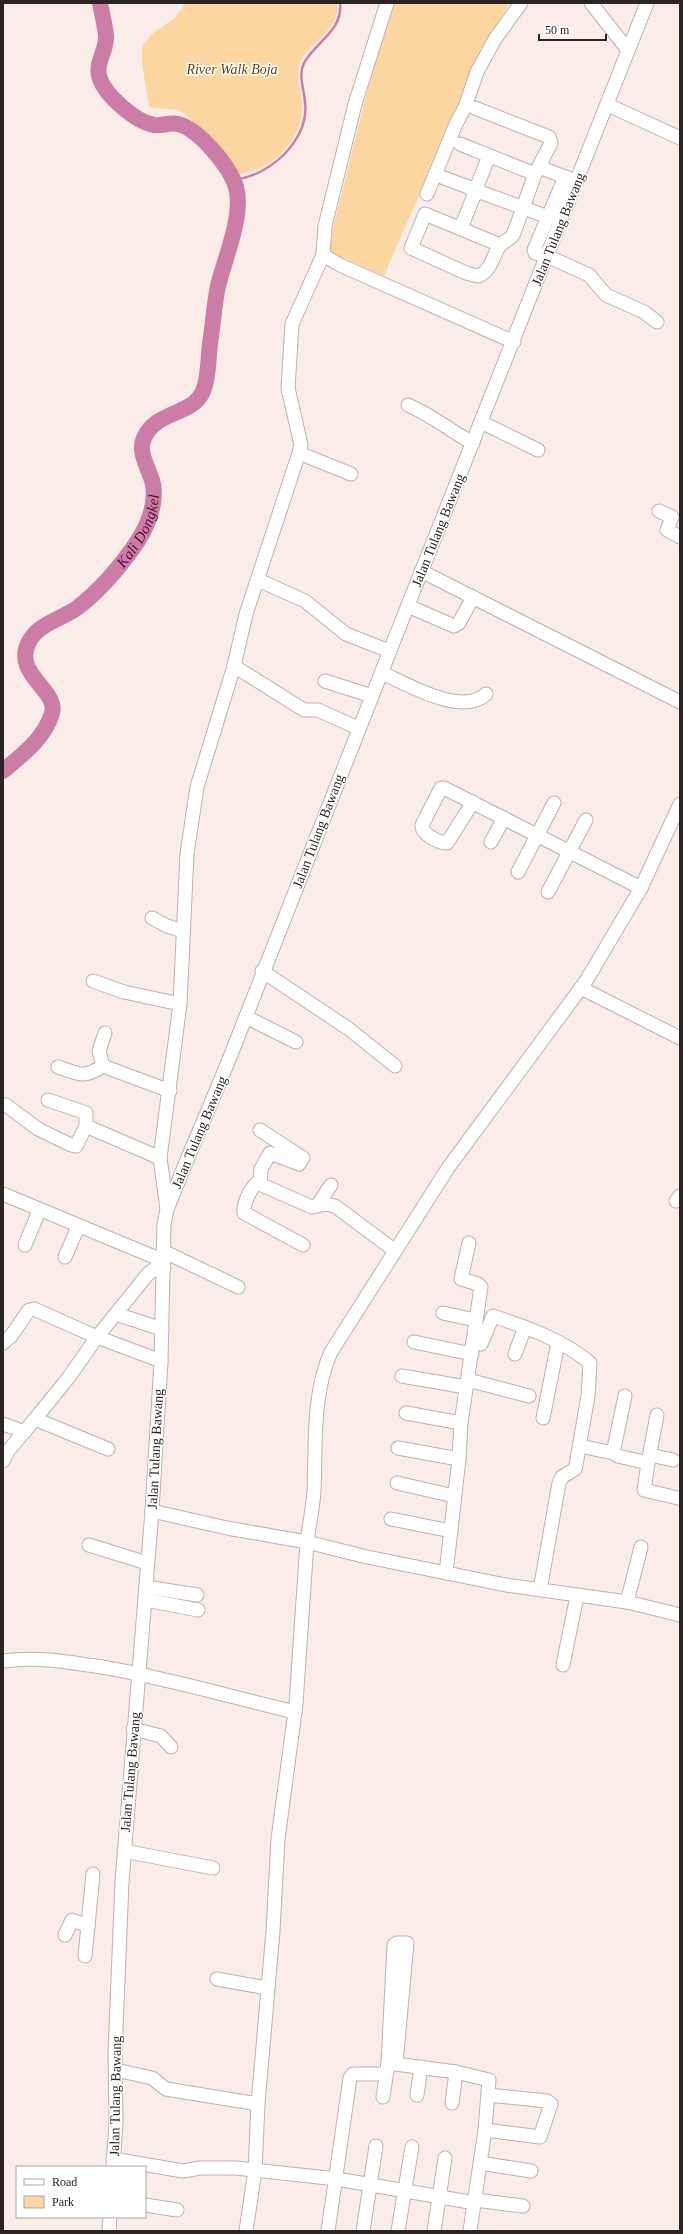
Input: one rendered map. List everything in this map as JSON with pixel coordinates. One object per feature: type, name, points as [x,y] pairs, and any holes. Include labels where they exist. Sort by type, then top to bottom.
[{"type":"street","points":[[167,1210],[160,1158],[170,1091],[180,1004],[187,854],[196,787],[234,666],[246,614],[301,445],[288,388],[292,324],[323,255],[325,226],[355,104],[387,3]]},
{"type":"street","points":[[427,194],[456,124],[465,107],[477,72],[495,39],[521,3]]},
{"type":"street","points":[[591,3],[628,50]]},
{"type":"street","name":"Jalan Tulang Bawang","points":[[113,2163],[116,2122],[116,2070],[124,1851],[133,1729],[146,1600],[147,1563],[152,1511],[161,1361],[167,1210],[246,1017],[262,971],[358,728],[382,673],[389,651],[514,342],[547,256],[571,179],[585,163],[647,3]]},
{"type":"street","points":[[608,105],[679,136]]},
{"type":"street","points":[[475,108],[549,137],[550,143],[537,171],[512,237],[500,245],[484,273],[475,276],[411,248],[424,214],[500,245]]},
{"type":"street","points":[[460,144],[489,156],[537,171],[571,179],[548,217],[534,250],[537,255],[547,256],[589,275],[606,295],[644,312],[657,322]]},
{"type":"street","points":[[461,228],[489,156]]},
{"type":"street","points":[[444,178],[523,209],[530,208],[548,217]]},
{"type":"street","points":[[323,255],[340,265],[514,342]]},
{"type":"street","points":[[408,404],[425,412],[455,434],[473,443]]},
{"type":"street","points":[[481,422],[538,450]]},
{"type":"street","points":[[299,453],[351,474]]},
{"type":"street","points":[[659,511],[672,517],[667,530],[680,537]]},
{"type":"street","points":[[421,571],[680,702]]},
{"type":"street","points":[[258,580],[305,601],[346,634],[389,651]]},
{"type":"street","points":[[408,606],[454,626],[459,623],[473,597]]},
{"type":"street","points":[[234,666],[304,710],[318,710],[358,728]]},
{"type":"street","points":[[382,673],[450,702],[466,703],[480,699],[486,694]]},
{"type":"street","points":[[325,681],[372,696]]},
{"type":"street","points":[[473,802],[450,841],[442,842],[425,833],[421,826],[444,783],[444,788],[473,802],[641,888]]},
{"type":"street","points":[[518,872],[554,803]]},
{"type":"street","points":[[246,2231],[255,2171],[258,2104],[273,1931],[278,1839],[295,1712],[307,1542],[314,1493],[316,1425],[324,1368],[344,1330],[394,1250],[467,1140],[581,988],[641,888],[680,804]]},
{"type":"street","points":[[491,842],[504,818]]},
{"type":"street","points":[[548,892],[586,820]]},
{"type":"street","points":[[152,918],[167,926],[183,931]]},
{"type":"street","points":[[262,971],[349,1029],[395,1066]]},
{"type":"street","points":[[93,981],[124,992],[180,1004]]},
{"type":"street","points":[[581,988],[680,1038]]},
{"type":"street","points":[[246,1017],[296,1042]]},
{"type":"street","points":[[103,1066],[99,1051],[105,1033]]},
{"type":"street","points":[[103,1066],[170,1091]]},
{"type":"street","points":[[58,1067],[81,1075],[90,1075],[103,1066]]},
{"type":"street","points":[[6,1105],[38,1129],[70,1145],[76,1146],[86,1126],[87,1114],[84,1111],[48,1100]]},
{"type":"street","points":[[86,1126],[160,1158]]},
{"type":"street","points":[[260,1130],[273,1147],[261,1169],[260,1183]]},
{"type":"street","points":[[260,1183],[312,1207],[326,1204],[335,1206],[394,1250]]},
{"type":"street","points":[[260,1183],[252,1188],[244,1207],[244,1213],[303,1245]]},
{"type":"street","points":[[317,1206],[331,1185]]},
{"type":"street","points":[[3,1194],[78,1227],[238,1287]]},
{"type":"street","points":[[25,1245],[40,1210]]},
{"type":"street","points":[[65,1257],[78,1227]]},
{"type":"street","points":[[446,1573],[459,1460],[461,1423],[481,1287],[478,1284],[461,1279],[468,1243]]},
{"type":"street","points":[[3,1461],[8,1451],[69,1377],[97,1337],[153,1269],[164,1260]]},
{"type":"street","points":[[3,1344],[11,1336],[29,1310],[34,1309],[97,1337],[161,1361]]},
{"type":"street","points":[[116,1314],[162,1329]]},
{"type":"street","points":[[442,1314],[475,1320]]},
{"type":"street","points":[[481,1344],[493,1316],[525,1327],[558,1343],[590,1363],[588,1396],[575,1469],[562,1477],[559,1483],[540,1590]]},
{"type":"street","points":[[515,1354],[525,1327]]},
{"type":"street","points":[[414,1342],[472,1354]]},
{"type":"street","points":[[543,1418],[558,1343]]},
{"type":"street","points":[[402,1376],[467,1384],[530,1396]]},
{"type":"street","points":[[614,1452],[626,1396]]},
{"type":"street","points":[[406,1413],[461,1423]]},
{"type":"street","points":[[657,1415],[644,1490],[678,1498]]},
{"type":"street","points":[[35,1419],[108,1449]]},
{"type":"street","points":[[3,1424],[25,1432]]},
{"type":"street","points":[[580,1446],[614,1452],[618,1456],[673,1460]]},
{"type":"street","points":[[398,1448],[459,1460]]},
{"type":"street","points":[[398,1483],[454,1496]]},
{"type":"street","points":[[152,1511],[227,1528],[307,1542],[366,1557],[446,1573],[577,1596],[627,1602],[680,1615]]},
{"type":"street","points":[[391,1519],[451,1531]]},
{"type":"street","points":[[89,1545],[147,1563]]},
{"type":"street","points":[[627,1602],[641,1547]]},
{"type":"street","points":[[146,1587],[197,1595]]},
{"type":"street","points":[[563,1665],[577,1596]]},
{"type":"street","points":[[146,1600],[198,1610]]},
{"type":"street","points":[[3,1661],[22,1658],[69,1662],[138,1673],[295,1712]]},
{"type":"street","points":[[133,1729],[161,1736],[171,1747]]},
{"type":"street","points":[[124,1851],[213,1868]]},
{"type":"street","points":[[85,1956],[93,1874]]},
{"type":"street","points":[[65,1934],[72,1920],[88,1926]]},
{"type":"street","points":[[383,2097],[390,2067],[408,1943],[397,1943],[394,1945],[390,2067]]},
{"type":"street","points":[[216,1979],[267,1988]]},
{"type":"street","points":[[328,2231],[337,2179],[350,2078],[353,2074],[390,2067],[421,2067],[456,2072],[489,2080],[485,2130],[470,2231]]},
{"type":"street","points":[[417,2095],[421,2067]]},
{"type":"street","points":[[116,2070],[152,2078],[166,2089],[258,2104]]},
{"type":"street","points":[[452,2103],[456,2072]]},
{"type":"street","points":[[485,2130],[540,2137],[551,2104],[548,2101],[489,2095]]},
{"type":"street","points":[[362,2231],[376,2146]]},
{"type":"street","points":[[398,2231],[412,2147]]},
{"type":"street","points":[[434,2231],[445,2158]]},
{"type":"street","points":[[113,2163],[143,2166]]},
{"type":"street","points":[[480,2163],[531,2171]]},
{"type":"street","points":[[146,2166],[183,2170],[200,2168],[236,2168],[337,2179],[440,2197],[523,2206]]},
{"type":"street","points":[[146,2205],[177,2210]]},
{"type":"street","points":[[109,2231],[110,2218]]},
{"type":"green space","name":"River Walk Boja","points":[[186,3],[337,3],[337,13],[334,22],[310,48],[300,63],[298,78],[302,102],[302,113],[296,133],[283,151],[266,165],[249,172],[236,175],[215,141],[185,114],[178,110],[149,107],[142,63],[142,46],[153,33],[175,18]]},
{"type":"green space","points":[[395,3],[510,3],[481,49],[445,142],[412,211],[384,276],[328,251],[328,248],[371,76]]},
{"type":"waterway","name":"Kali Dongkel","points":[[3,771],[25,752],[38,738],[49,722],[52,713],[52,705],[49,697],[30,672],[26,662],[25,652],[30,640],[34,634],[45,625],[71,612],[85,602],[107,580],[133,548],[146,526],[152,509],[154,492],[153,484],[142,450],[144,438],[157,422],[191,405],[198,399],[203,391],[207,374],[215,300],[233,236],[238,210],[238,198],[233,179],[221,160],[204,141],[186,127],[178,124],[172,123],[154,125],[139,119],[122,107],[103,86],[100,79],[99,68],[105,47],[106,36],[100,3]]},
{"type":"waterway","points":[[234,181],[257,173],[278,160],[299,134],[305,113],[305,102],[301,77],[302,68],[309,55],[333,28],[340,13],[340,3]]}]
